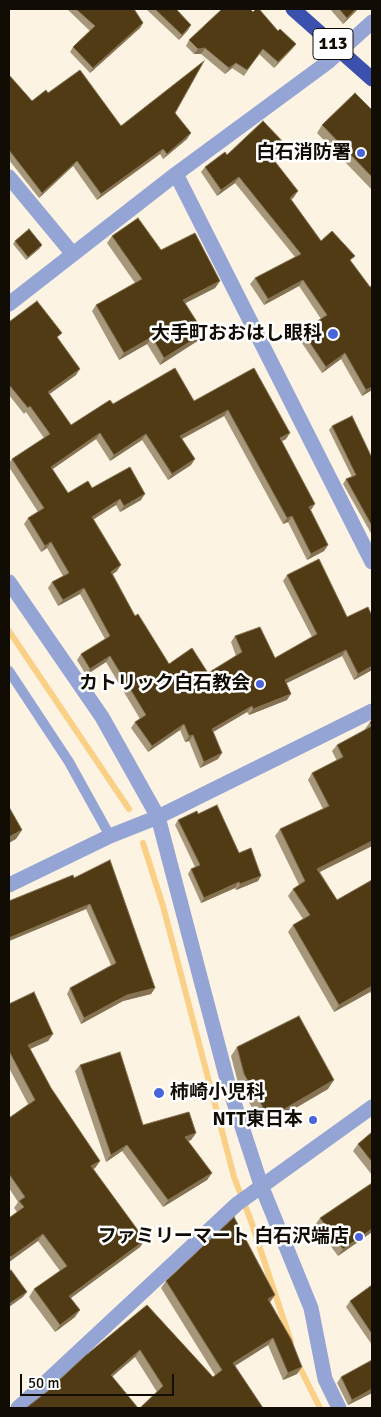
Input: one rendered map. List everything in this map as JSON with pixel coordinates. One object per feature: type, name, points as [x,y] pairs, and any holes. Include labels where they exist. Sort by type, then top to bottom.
[{"type":"highway","name":"113","points":[[293,9],[372,79]]},
{"type":"street","points":[[9,304],[176,174],[341,51],[372,22]]},
{"type":"street","points":[[176,174],[372,562]]},
{"type":"street","points":[[9,177],[72,254]]},
{"type":"street","points":[[9,582],[102,717],[158,817],[257,1188],[312,1308],[325,1379],[339,1408]]},
{"type":"street","points":[[9,885],[110,836],[158,817],[372,712]]},
{"type":"street","points":[[18,1408],[237,1204],[372,1107]]},
{"type":"lane","points":[[11,678],[69,762],[110,836]]},
{"type":"building","points":[[76,9],[134,9],[143,23],[93,68],[73,47],[95,26]]},
{"type":"building","points":[[155,9],[176,9],[191,25],[182,35]]},
{"type":"building","points":[[222,9],[250,9],[253,12],[259,9],[278,31],[280,29],[296,44],[278,62],[263,49],[247,70],[236,63],[229,68],[205,48],[198,49],[189,40]]},
{"type":"building","points":[[339,9],[356,9],[347,18]]},
{"type":"building","points":[[204,61],[175,113],[191,133],[167,154],[163,149],[101,194],[77,161],[42,193],[9,150],[9,75],[32,101],[46,90],[48,93],[80,70],[121,126]]},
{"type":"building","points":[[355,93],[372,110],[372,177],[322,125]]},
{"type":"building","points":[[263,121],[287,146],[273,159],[298,191],[290,198],[321,241],[332,231],[355,256],[350,260],[370,287],[372,286],[372,387],[366,390],[345,353],[326,367],[302,331],[327,315],[303,280],[268,299],[255,278],[301,254],[239,177],[221,190],[205,167],[225,152],[227,155]]},
{"type":"building","points":[[138,218],[161,250],[195,233],[220,281],[183,300],[204,333],[164,358],[152,337],[124,353],[96,305],[142,279],[112,236]]},
{"type":"building","points":[[29,229],[42,245],[28,257],[15,241]]},
{"type":"building","points":[[37,301],[62,333],[57,337],[80,369],[48,392],[71,425],[110,400],[113,404],[175,368],[194,401],[254,368],[290,433],[280,438],[315,504],[309,507],[328,545],[311,554],[292,516],[287,518],[228,410],[180,436],[195,459],[172,474],[146,434],[114,455],[100,433],[51,467],[68,493],[88,481],[92,488],[130,467],[145,494],[124,506],[120,499],[92,517],[121,565],[111,572],[135,616],[138,614],[169,664],[192,648],[208,673],[242,652],[235,636],[260,627],[275,658],[317,634],[287,575],[319,559],[347,617],[368,607],[372,616],[372,666],[358,674],[346,650],[285,680],[291,694],[253,709],[252,706],[212,729],[222,753],[204,762],[193,735],[189,736],[184,724],[152,746],[135,722],[146,715],[110,656],[90,669],[81,654],[110,636],[84,588],[63,600],[52,582],[69,573],[51,542],[45,546],[28,518],[44,508],[12,459],[50,434],[30,406],[28,408],[9,387],[9,322]]},
{"type":"building","points":[[352,416],[372,458],[372,526],[346,479],[356,475],[332,426]]},
{"type":"building","points":[[372,726],[372,841],[317,869],[337,900],[372,880],[372,986],[339,1005],[293,925],[310,915],[293,889],[305,881],[280,829],[329,806],[312,773],[343,757],[337,745]]},
{"type":"building","points":[[217,805],[239,853],[251,848],[261,876],[240,884],[239,882],[204,898],[191,869],[200,865],[178,820],[197,811],[198,814]]},
{"type":"building","points":[[9,807],[22,830],[9,837]]},
{"type":"building","points":[[110,860],[155,988],[127,995],[84,1018],[70,988],[116,963],[90,904],[9,938],[9,901],[73,875],[74,878]]},
{"type":"building","points":[[34,992],[53,1034],[28,1045],[51,1088],[100,1161],[91,1166],[145,1240],[69,1296],[80,1310],[60,1325],[34,1289],[67,1266],[43,1234],[11,1257],[9,1255],[9,1218],[24,1207],[19,1201],[25,1197],[9,1174],[9,1118],[35,1100],[9,1051],[9,1004]]},
{"type":"building","points":[[299,1016],[334,1080],[269,1118],[244,1074],[237,1047]]},
{"type":"building","points":[[120,1052],[143,1125],[189,1112],[196,1133],[185,1137],[212,1173],[168,1200],[127,1145],[111,1155],[80,1065]]},
{"type":"building","points":[[372,1132],[372,1162],[358,1144]]},
{"type":"building","points":[[372,1183],[372,1229],[343,1249],[320,1218]]},
{"type":"building","points":[[234,1217],[275,1295],[268,1299],[291,1339],[302,1367],[288,1373],[273,1338],[233,1363],[263,1408],[140,1408],[163,1386],[140,1350],[111,1375],[138,1408],[26,1408],[58,1383],[85,1356],[147,1305],[213,1377],[222,1370],[166,1281]]},
{"type":"building","points":[[11,1270],[27,1292],[9,1304],[9,1272]]},
{"type":"building","points":[[372,1285],[372,1334],[350,1301]]},
{"type":"building","points":[[372,1360],[372,1389],[352,1400],[341,1377]]},
{"type":"waterway","points":[[9,631],[129,809]]},
{"type":"waterway","points":[[143,843],[163,906],[234,1177],[251,1221],[291,1342]]},
{"type":"waterway","points":[[298,1364],[320,1408]]},
{"type":"place","name":"白石消防署","points":[[361,153]]},
{"type":"place","name":"大手町おおはし眼科","points":[[333,334]]},
{"type":"place","name":"カトリック白石教会","points":[[260,684]]},
{"type":"place","name":"柿崎小児科","points":[[159,1093]]},
{"type":"place","name":"NTT東日本","points":[[313,1120]]},
{"type":"place","name":"ファミリーマート 白石沢端店","points":[[359,1237]]}]
